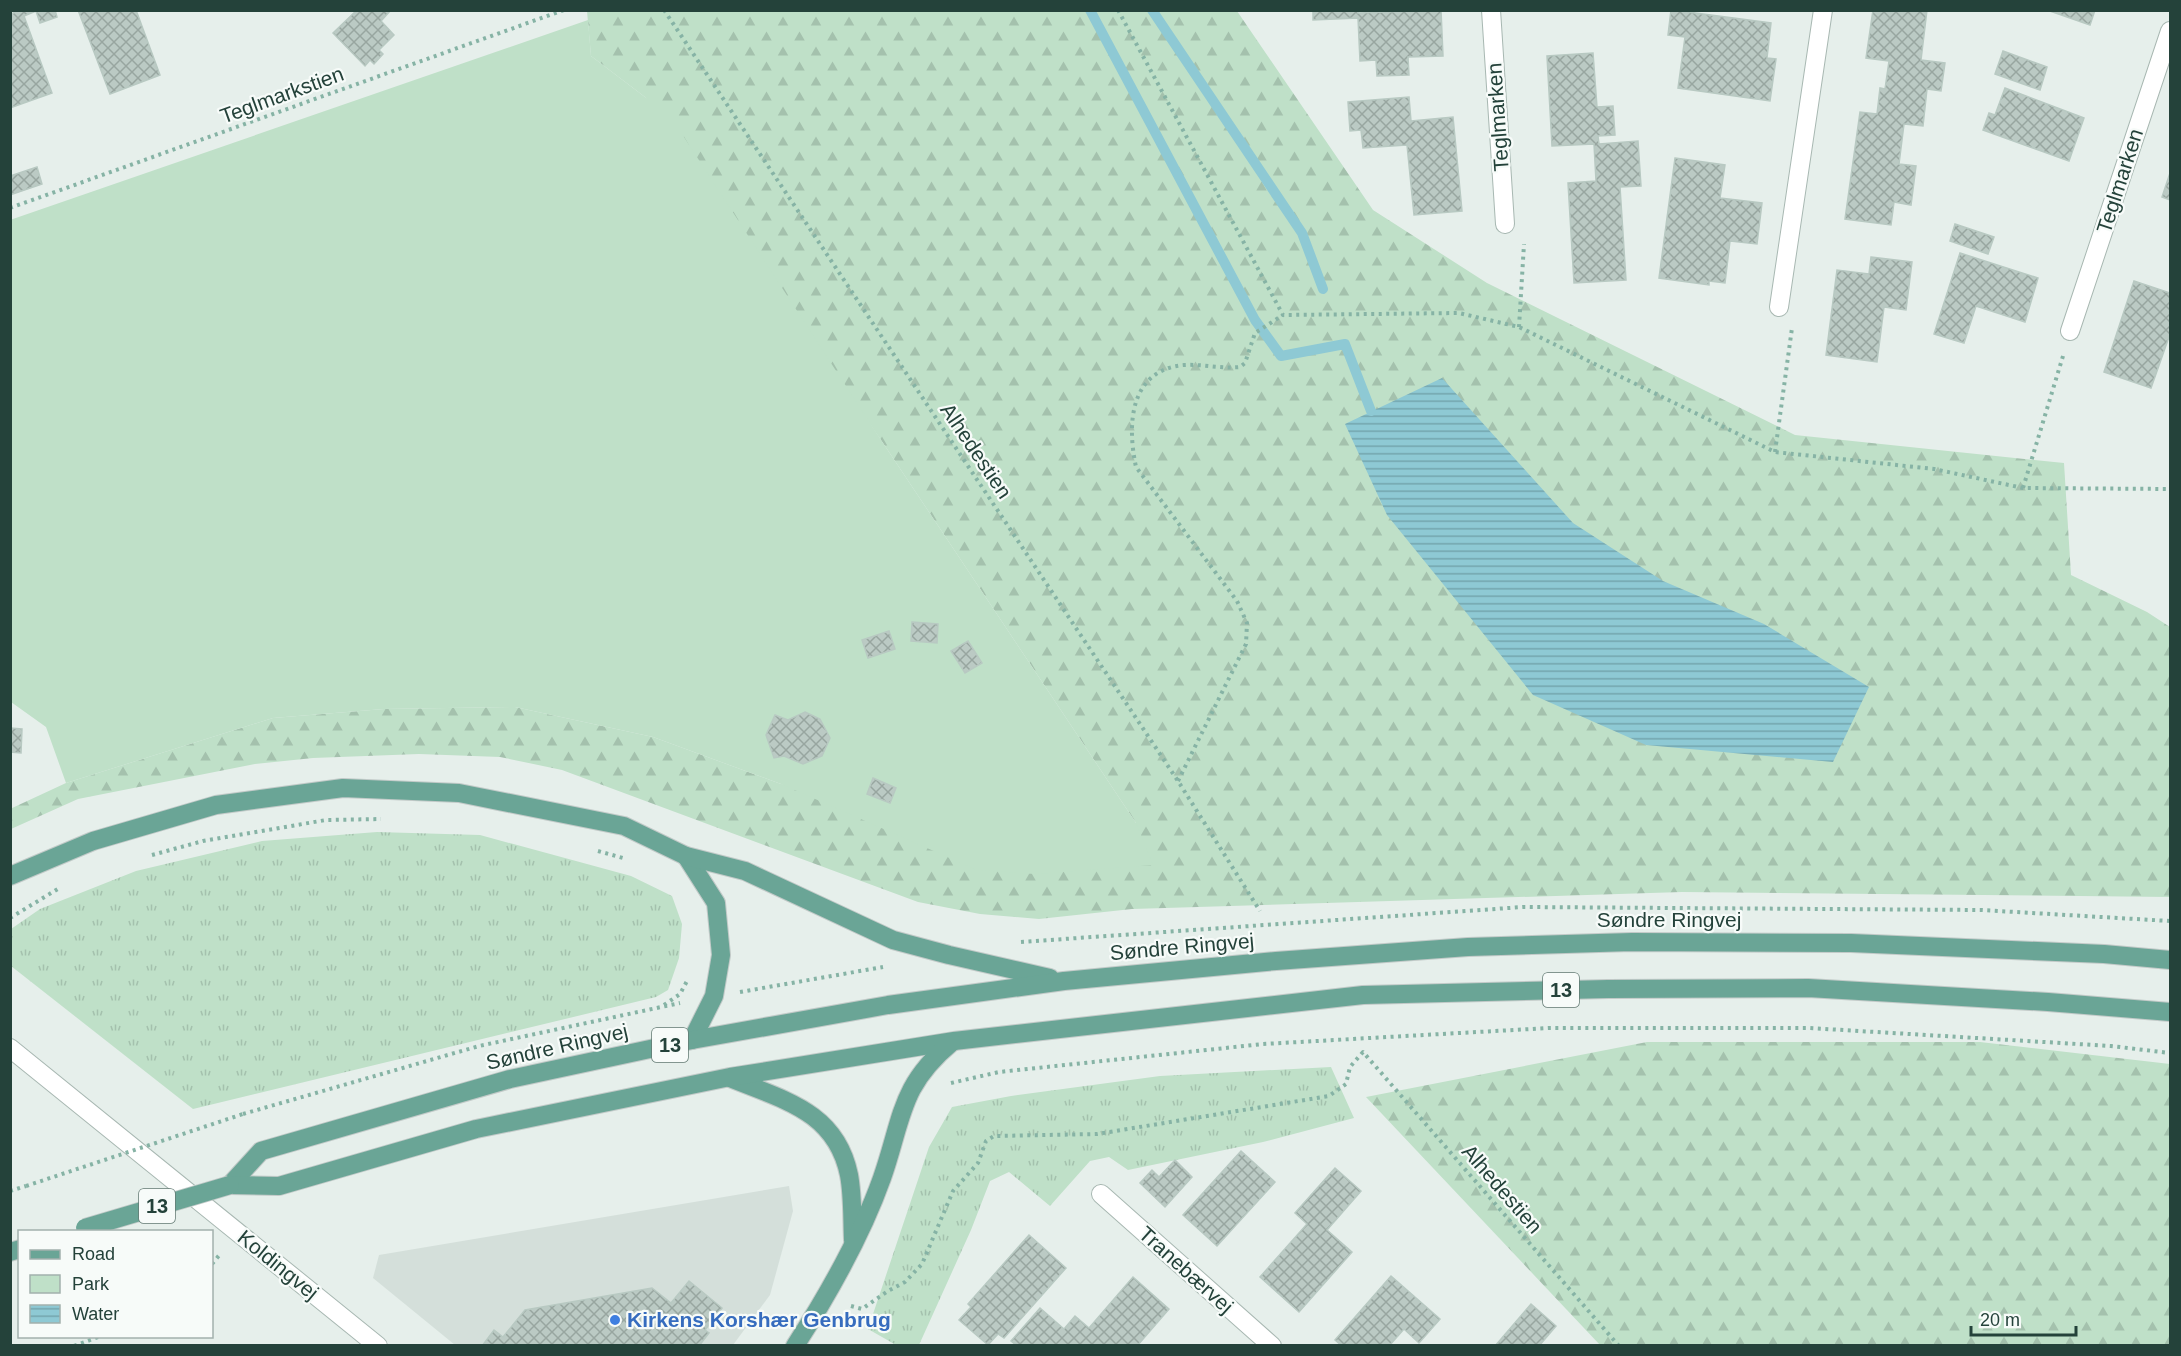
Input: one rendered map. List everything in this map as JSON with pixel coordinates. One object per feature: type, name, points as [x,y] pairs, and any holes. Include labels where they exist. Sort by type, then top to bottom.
[{"type":"main road","points":[[10,876],[93,841],[216,805],[343,788],[459,793],[624,826],[686,856],[744,871],[893,940],[1064,981]]},
{"type":"main road","points":[[686,856],[717,903],[721,955],[714,996],[692,1040]]},
{"type":"main road","name":"Søndre Ringvej","points":[[230,1185],[261,1151],[510,1079],[692,1040],[888,1005],[1064,981],[1276,961],[1456,948],[1632,942],[1851,943],[2104,954],[2170,960]]},
{"type":"main road","name":"13","points":[[80,1230],[230,1185],[279,1186],[476,1129],[730,1077],[954,1041],[1363,995],[1608,989],[1808,988],[2048,1002],[2170,1012]]},
{"type":"main road","points":[[795,1346],[822,1304],[853,1245],[882,1178],[908,1095],[920,1073],[935,1056],[954,1041]]},
{"type":"main road","points":[[730,1077],[803,1108],[833,1137],[843,1156],[849,1177],[853,1245]]},
{"type":"street","name":"Teglmarken","points":[[1491,10],[1505,224]]},
{"type":"street","points":[[1779,307],[1823,10]]},
{"type":"street","name":"Teglmarken","points":[[2070,331],[2170,31]]},
{"type":"street","name":"Koldingvej","points":[[10,1048],[378,1346]]},
{"type":"street","name":"Tranebærvej","points":[[1101,1194],[1272,1346]]},
{"type":"path","name":"Teglmarkstien","points":[[10,208],[564,10]]},
{"type":"path","name":"Alhedestien","points":[[664,10],[1178,781],[1260,911]]},
{"type":"path","points":[[1118,10],[1283,315]]},
{"type":"path","points":[[1505,224],[1524,240],[1519,327]]},
{"type":"path","points":[[1774,452],[1793,330],[1779,307]]},
{"type":"path","points":[[1178,781],[1246,644],[1247,623],[1237,601],[1136,467],[1130,442],[1131,419],[1141,390],[1158,371],[1184,365],[1240,367],[1245,363],[1255,333],[1283,315],[1459,313],[1519,327],[1774,452],[1934,470],[2023,488],[2170,489]]},
{"type":"path","points":[[2023,488],[2070,331]]},
{"type":"path","points":[[147,856],[203,841],[326,820],[386,819]]},
{"type":"path","points":[[592,849],[633,861]]},
{"type":"path","points":[[10,918],[70,881]]},
{"type":"path","points":[[662,1006],[680,994],[691,975]]},
{"type":"path","points":[[942,1089],[951,1083],[999,1072],[1263,1044],[1549,1028],[1809,1028],[2111,1046],[2170,1053]]},
{"type":"path","name":"Alhedestien","points":[[851,1306],[862,1309],[905,1282],[922,1263],[953,1191],[978,1163],[986,1141],[994,1136],[1097,1134],[1329,1096],[1346,1084],[1350,1067],[1363,1052],[1619,1346]]},
{"type":"path","points":[[10,1191],[243,1114]]},
{"type":"path","points":[[74,1346],[96,1338]]},
{"type":"shaded area","points":[[789,1186],[793,1211],[770,1295],[733,1345],[455,1345],[373,1278],[379,1255]]},
{"type":"green space","points":[[587,11],[1237,11],[1373,210],[1487,283],[1795,435],[2064,463],[2071,575],[2147,612],[2170,627],[2170,897],[1682,892],[1132,909],[1039,919],[980,914],[918,902],[562,770],[500,757],[419,754],[313,758],[255,764],[78,799],[11,829],[10,809],[66,783],[273,718],[384,709],[515,707],[653,737],[781,784],[1136,823],[883,443],[645,97],[591,56]]},
{"type":"green space","points":[[588,20],[591,56],[645,97],[682,134],[883,443],[1136,823],[1153,865],[1035,874],[977,870],[781,784],[653,737],[515,707],[384,709],[273,718],[66,783],[46,727],[11,702],[10,220]]},
{"type":"green space","points":[[377,832],[480,835],[631,876],[672,896],[682,924],[679,958],[668,990],[656,997],[193,1109],[11,966],[11,929],[40,909],[136,871],[262,841]]},
{"type":"green space","points":[[1647,1042],[1980,1042],[2170,1064],[2170,1345],[1600,1345],[1366,1097]]},
{"type":"green space","points":[[1331,1067],[1354,1118],[1263,1142],[1128,1170],[1109,1157],[1090,1161],[1050,1206],[1009,1172],[990,1181],[971,1230],[919,1345],[896,1345],[868,1329],[929,1147],[952,1107],[1011,1096],[1160,1076]]},
{"type":"water","points":[[1442,378],[1573,523],[1663,581],[1764,624],[1869,687],[1833,762],[1646,745],[1533,695],[1387,515],[1345,424]]},
{"type":"building","points":[[18,10],[55,10],[57,17],[40,23],[36,11],[24,16],[52,93],[10,108],[10,15]]},
{"type":"building","points":[[78,10],[136,10],[160,75],[110,94]]},
{"type":"building","points":[[357,10],[391,10],[381,21],[394,35],[379,50],[383,54],[374,64],[370,60],[365,66],[333,33]]},
{"type":"building","points":[[1313,10],[1358,10],[1358,13],[1441,10],[1443,56],[1408,57],[1409,75],[1377,76],[1376,60],[1360,61],[1358,18],[1313,20]]},
{"type":"building","points":[[1671,10],[1688,10],[1688,12],[1771,23],[1767,58],[1776,59],[1770,101],[1678,88],[1685,37],[1668,35]]},
{"type":"building","points":[[1873,10],[1927,10],[1921,60],[1945,63],[1941,91],[1927,89],[1923,126],[1904,124],[1899,164],[1916,166],[1911,205],[1894,202],[1891,225],[1845,219],[1860,112],[1877,114],[1880,88],[1885,89],[1889,61],[1866,58]]},
{"type":"building","points":[[2047,10],[2095,10],[2090,25]]},
{"type":"building","points":[[2003,51],[2047,67],[2040,90],[1995,74]]},
{"type":"building","points":[[1593,53],[1597,107],[1613,106],[1615,135],[1598,136],[1599,144],[1638,141],[1641,186],[1620,187],[1626,280],[1574,283],[1568,183],[1596,181],[1594,144],[1552,146],[1547,56]]},
{"type":"building","points":[[2005,88],[2084,118],[2069,161],[1983,130],[1989,113],[1995,115]]},
{"type":"building","points":[[1409,97],[1411,121],[1453,117],[1462,211],[1414,215],[1407,145],[1363,148],[1361,130],[1350,131],[1348,102]]},
{"type":"building","points":[[1675,158],[1725,165],[1720,198],[1762,203],[1757,244],[1730,241],[1725,283],[1709,281],[1709,285],[1659,278]]},
{"type":"building","points":[[37,167],[42,184],[10,195],[10,176]]},
{"type":"building","points":[[2170,173],[2170,200],[2162,197]]},
{"type":"building","points":[[1955,224],[1994,237],[1988,254],[1950,241]]},
{"type":"building","points":[[1960,253],[2038,278],[2025,322],[1976,306],[1964,343],[1934,334]]},
{"type":"building","points":[[1871,257],[1912,262],[1906,310],[1884,307],[1877,362],[1826,355],[1837,270],[1869,274]]},
{"type":"building","points":[[2134,281],[2170,293],[2170,334],[2151,388],[2104,372]]},
{"type":"building","points":[[912,622],[938,624],[937,643],[911,641]]},
{"type":"building","points":[[889,631],[895,649],[868,658],[862,640]]},
{"type":"building","points":[[968,641],[982,663],[965,673],[951,651]]},
{"type":"building","points":[[805,712],[820,719],[830,738],[822,756],[803,764],[784,756],[774,758],[766,735],[775,715],[788,720]]},
{"type":"building","points":[[10,728],[22,729],[21,753],[10,752]]},
{"type":"building","points":[[873,778],[896,788],[890,803],[867,794]]},
{"type":"building","points":[[1241,1151],[1275,1182],[1217,1246],[1183,1215]]},
{"type":"building","points":[[1175,1160],[1192,1177],[1165,1207],[1140,1183],[1152,1170],[1159,1177]]},
{"type":"building","points":[[1335,1168],[1361,1191],[1327,1230],[1352,1252],[1299,1312],[1260,1277],[1307,1224],[1295,1213]]},
{"type":"building","points":[[1029,1235],[1066,1268],[1004,1338],[998,1334],[988,1345],[959,1320],[971,1307],[968,1304]]},
{"type":"building","points":[[1391,1276],[1440,1319],[1419,1343],[1404,1329],[1389,1346],[1342,1346],[1335,1340]]},
{"type":"building","points":[[1133,1277],[1169,1309],[1137,1346],[1017,1346],[1011,1341],[1040,1308],[1064,1329],[1075,1316],[1089,1328]]},
{"type":"building","name":"Kirkens Korshær Genbrug","points":[[689,1281],[722,1308],[705,1330],[709,1333],[699,1346],[482,1346],[494,1330],[503,1337],[525,1310],[652,1288],[671,1303]]},
{"type":"building","points":[[1531,1304],[1556,1326],[1539,1346],[1495,1346]]},
{"type":"waterway","points":[[1090,10],[1255,320],[1281,356],[1345,344],[1371,411]]},
{"type":"waterway","points":[[1152,10],[1302,233],[1323,289]]},
{"type":"place","name":"Kirkens Korshær Genbrug","points":[[615,1320]]}]
